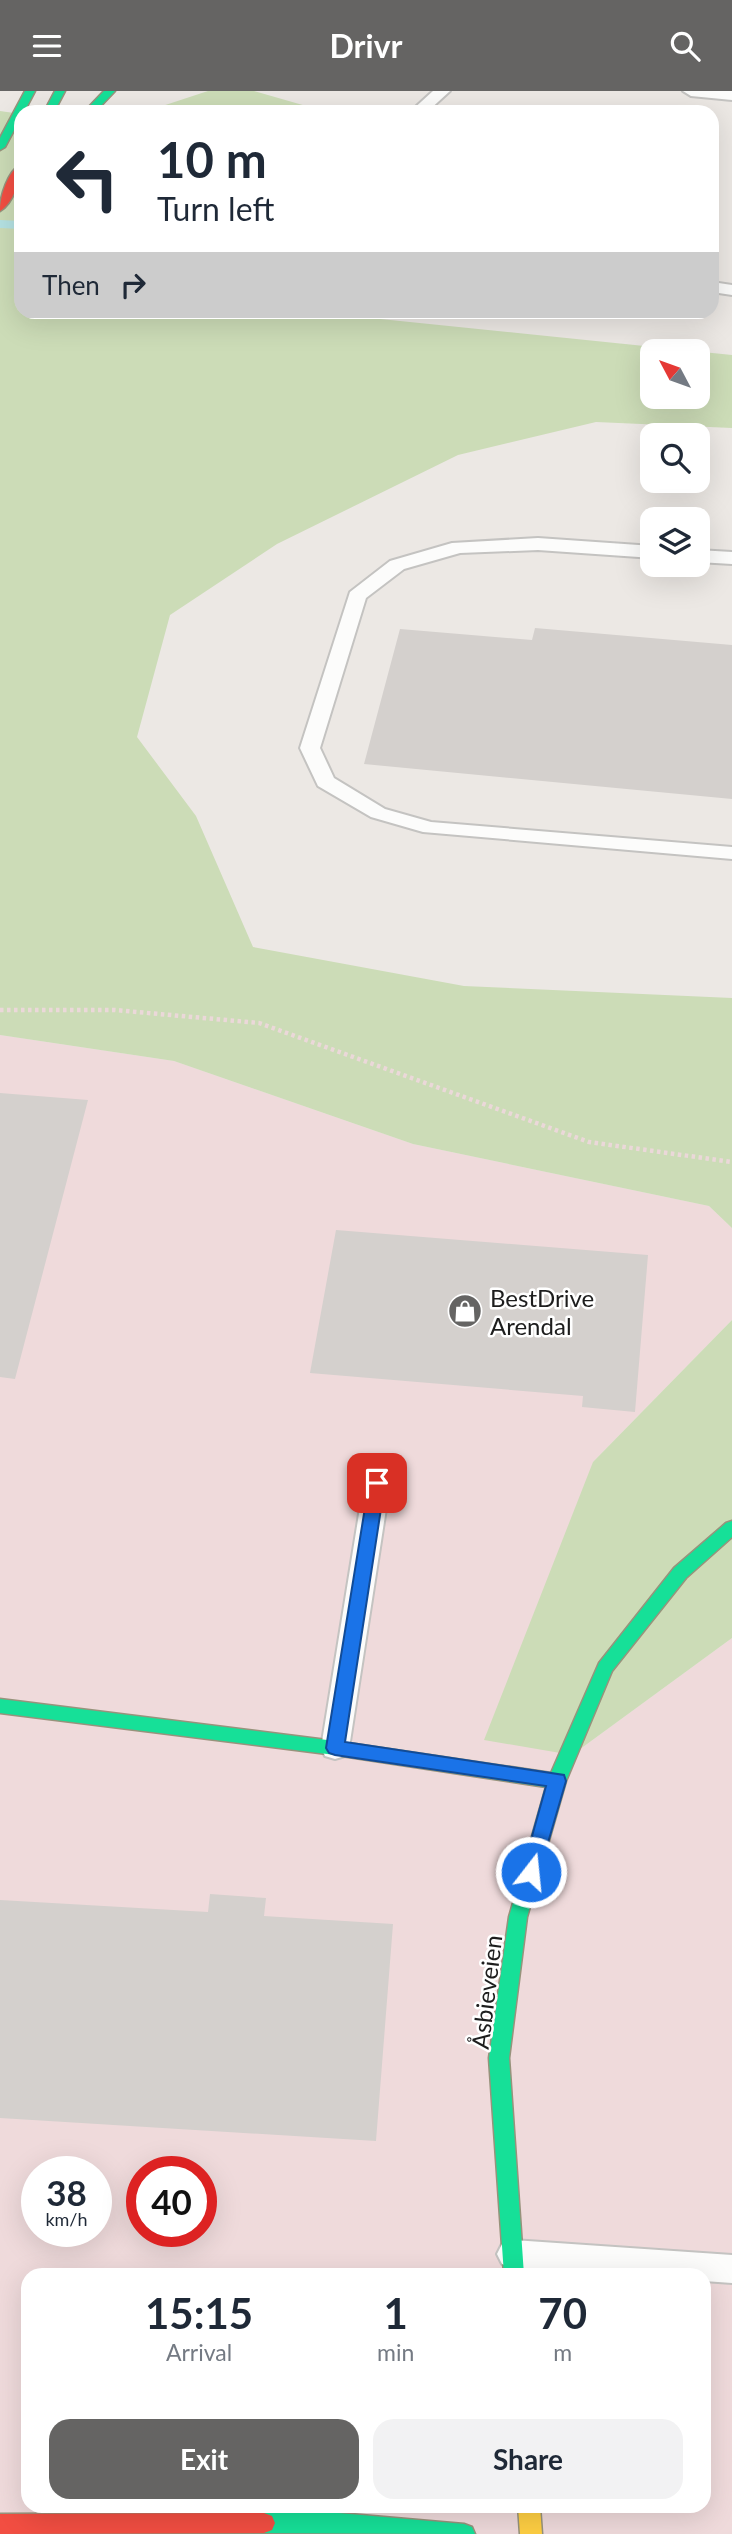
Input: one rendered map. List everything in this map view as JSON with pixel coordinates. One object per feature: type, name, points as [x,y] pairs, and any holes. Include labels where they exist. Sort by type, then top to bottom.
[{"type":"main road","points":[[0,146],[16,91]]},
{"type":"main road","points":[[96,105],[110,91]]},
{"type":"main road","points":[[0,146],[14,120]]},
{"type":"main road","points":[[4,214],[14,180]]},
{"type":"main road","name":"Åsbieveien","points":[[513,2264],[499,2059],[518,1917],[557,1781],[605,1668],[680,1573],[732,1527]]},
{"type":"main road","points":[[0,1706],[335,1748],[557,1781]]},
{"type":"main road","points":[[530,2513],[531,2534]]},
{"type":"main road","points":[[0,2524],[222,2515],[336,2529],[464,2534]]},
{"type":"lane","points":[[426,105],[442,91]]},
{"type":"lane","points":[[691,91],[732,95]]},
{"type":"lane","points":[[640,551],[538,544],[459,547],[397,565],[356,596],[310,748],[326,782],[378,813],[430,828],[732,853]]},
{"type":"lane","points":[[710,557],[732,558]]},
{"type":"lane","points":[[335,1748],[377,1483]]},
{"type":"lane","points":[[513,2264],[688,2268]]},
{"type":"lane","points":[[711,2269],[732,2269]]},
{"type":"path","points":[[0,1010],[116,1010],[259,1023],[589,1142],[732,1162]]},
{"type":"shaded area","points":[[0,1035],[174,1061],[413,1144],[709,1206],[732,1228],[732,1320],[593,1462],[572,1755],[732,1638],[732,2534],[0,2534]]},
{"type":"green space","points":[[208,91],[254,91],[303,105],[165,105]]},
{"type":"green space","points":[[0,111],[14,113],[14,319],[380,319],[640,346],[640,409],[710,409],[710,353],[732,355],[732,428],[710,427],[710,423],[596,422],[458,455],[277,544],[170,615],[137,737],[196,816],[253,947],[464,986],[732,998],[732,1228],[709,1206],[413,1144],[174,1061],[0,1035]]},
{"type":"green space","points":[[732,1320],[732,1638],[572,1755],[484,1740],[593,1462]]},
{"type":"building","points":[[535,628],[732,645],[732,799],[364,764],[400,629],[532,640]]},
{"type":"building","points":[[0,1093],[88,1100],[15,1379],[0,1377]]},
{"type":"building","points":[[336,1230],[648,1255],[635,1412],[582,1407],[583,1396],[310,1373]]},
{"type":"building","points":[[210,1894],[266,1898],[264,1916],[393,1924],[376,2141],[0,2118],[0,1900],[208,1912]]},
{"type":"waterway","points":[[0,224],[14,225]]},
{"type":"traffic: fast","points":[[22,105],[30,91]]},
{"type":"traffic: fast","points":[[53,105],[60,91]]},
{"type":"traffic: fast","points":[[96,105],[110,91]]},
{"type":"traffic: fast","points":[[0,147],[14,121]]},
{"type":"traffic: fast","points":[[514,2268],[499,2058],[518,1917],[557,1781],[605,1668],[680,1573],[732,1527]]},
{"type":"traffic: fast","points":[[0,1706],[335,1748],[557,1781]]},
{"type":"traffic: fast","points":[[264,2523],[338,2523],[464,2534]]},
{"type":"traffic: slow","points":[[530,2513],[531,2534]]},
{"type":"traffic: jam","points":[[0,208],[14,181]]},
{"type":"traffic: jam","points":[[0,2524],[264,2523]]},
{"type":"place","name":"BestDrive Arendal","points":[[465,1311]]},
{"type":"route","points":[[377,1483],[335,1748],[557,1781],[531,1872]]}]
